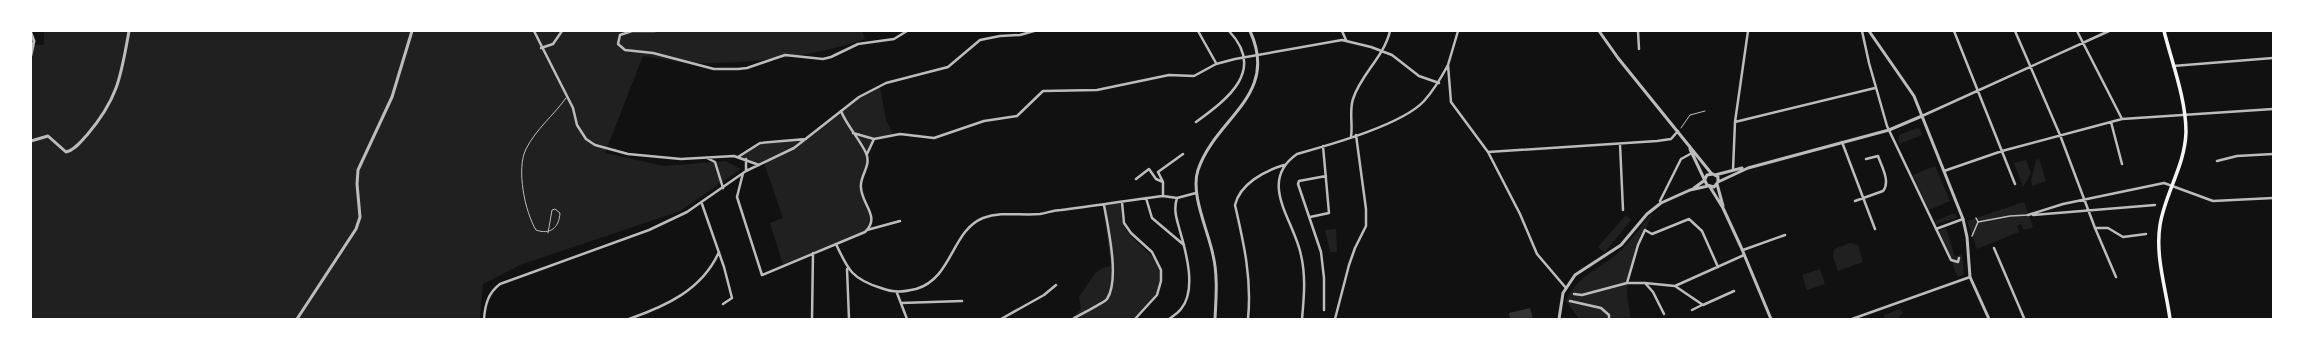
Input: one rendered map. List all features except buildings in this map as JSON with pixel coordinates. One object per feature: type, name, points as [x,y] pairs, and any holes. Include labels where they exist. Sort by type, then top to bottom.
[{"type":"main road","points":[[2164,31],[2184,116],[2186,134],[2183,154],[2162,214],[2159,241],[2170,319]]},
{"type":"street","points":[[31,141],[48,136],[66,152],[74,148],[91,130],[107,109],[117,90],[129,31]]},
{"type":"street","points":[[297,319],[356,229],[360,217],[357,184],[358,170],[392,97],[412,31]]},
{"type":"street","points":[[534,31],[582,133],[595,145],[628,154],[681,159],[738,156],[759,165]]},
{"type":"street","points":[[541,48],[553,44],[562,31]]},
{"type":"street","points":[[655,31],[625,32],[620,35],[618,44],[625,50],[653,53],[714,69],[738,69],[747,68],[785,55],[823,58],[831,57],[858,44],[894,39],[907,31]]},
{"type":"street","points":[[484,319],[487,302],[491,293],[508,280],[649,230],[702,204],[744,172],[779,157],[807,139],[859,97],[886,83],[948,66],[980,40],[1000,36],[1020,35],[1034,31]]},
{"type":"street","points":[[1198,31],[1216,64]]},
{"type":"street","points":[[1196,122],[1216,108],[1236,86],[1243,74],[1244,57],[1240,44],[1229,31]]},
{"type":"street","points":[[1215,319],[1216,280],[1214,256],[1196,193],[1197,171],[1205,152],[1251,91],[1257,72],[1257,55],[1250,31]]},
{"type":"street","points":[[1342,31],[1346,40]]},
{"type":"street","points":[[1352,137],[1352,100],[1365,73],[1382,51],[1390,31]]},
{"type":"street","points":[[1248,319],[1250,282],[1244,242],[1235,205],[1237,197],[1260,174],[1284,165],[1297,154],[1352,137],[1405,116],[1424,102],[1438,83],[1448,65],[1458,31]]},
{"type":"street","points":[[1600,31],[1618,58],[1680,130],[1705,180],[1723,208],[1745,254],[1771,319]]},
{"type":"street","points":[[1638,31],[1639,49]]},
{"type":"street","points":[[1732,170],[1735,122],[1748,31]]},
{"type":"street","points":[[1862,31],[1875,88],[1889,130],[1951,260],[1958,262],[1959,258]]},
{"type":"street","points":[[1869,31],[1914,96],[1963,219],[1967,237],[1970,277],[1989,319]]},
{"type":"street","points":[[1954,31],[2015,184]]},
{"type":"street","points":[[2015,31],[2029,68],[2060,134],[2094,228],[2116,277]]},
{"type":"street","points":[[2077,31],[2122,119]]},
{"type":"street","points":[[1689,146],[1711,173],[1716,175],[1732,170],[1748,168],[1889,130],[1979,91],[2109,31]]},
{"type":"street","points":[[31,33],[34,41],[31,56]]},
{"type":"street","points":[[853,133],[874,139],[900,134],[934,138],[984,121],[1017,116],[1043,91],[1098,90],[1169,75],[1194,76],[1216,64],[1244,57],[1346,40],[1392,55],[1419,76],[1438,83]]},
{"type":"street","points":[[2173,66],[2273,58]]},
{"type":"street","points":[[1448,65],[1451,102],[1488,152],[1520,214],[1537,254],[1566,288]]},
{"type":"street","points":[[1735,122],[1875,88]]},
{"type":"street","points":[[1944,172],[2002,151],[2060,134],[2122,119],[2273,109]]},
{"type":"street","points":[[841,111],[867,154]]},
{"type":"street","points":[[2111,122],[2122,164]]},
{"type":"street","points":[[1488,152],[1620,144],[1671,139],[1680,130]]},
{"type":"street","points":[[1335,319],[1355,248],[1366,226],[1366,209],[1356,135]]},
{"type":"street","points":[[738,156],[760,143],[807,139]]},
{"type":"street","points":[[867,230],[872,221],[872,215],[860,187],[867,166],[867,154],[874,139]]},
{"type":"street","points":[[1842,142],[1875,229]]},
{"type":"street","points":[[1620,144],[1623,210]]},
{"type":"street","points":[[1310,217],[1329,213],[1323,146]]},
{"type":"street","points":[[1660,201],[1681,159],[1692,153]]},
{"type":"street","points":[[1163,196],[1163,182],[1158,172],[1183,154]]},
{"type":"street","points":[[2217,161],[2237,156],[2273,154]]},
{"type":"street","points":[[1855,201],[1883,191],[1887,182],[1878,156],[1866,159]]},
{"type":"street","points":[[706,158],[715,162],[723,188]]},
{"type":"street","points":[[746,159],[737,197],[762,275],[867,230],[900,221]]},
{"type":"street","points":[[1284,165],[1277,182],[1279,195],[1301,254],[1305,291],[1302,319]]},
{"type":"street","points":[[1690,190],[1718,183],[1748,168]]},
{"type":"street","points":[[1136,179],[1149,169],[1156,179],[1163,182]]},
{"type":"street","points":[[1559,319],[1561,300],[1566,288],[1581,270],[1621,245],[1653,209],[1690,190],[1705,180],[1711,173]]},
{"type":"street","points":[[1716,175],[1723,208]]},
{"type":"street","points":[[1324,310],[1324,278],[1321,252],[1310,217],[1300,193],[1299,181],[1326,176]]},
{"type":"street","points":[[2028,215],[2139,187],[2164,183],[2173,185],[2213,201],[2273,198]]},
{"type":"street","points":[[836,244],[850,273],[870,284],[897,293],[920,288],[936,278],[943,270],[965,231],[982,219],[1001,214],[1033,215],[1163,196],[1177,198],[1196,193]]},
{"type":"street","points":[[1146,198],[1152,218],[1184,245]]},
{"type":"street","points":[[1169,319],[1182,309],[1188,290],[1184,245],[1174,209],[1177,198]]},
{"type":"street","points":[[1122,202],[1124,223],[1131,233],[1152,252],[1160,270],[1161,281],[1157,295],[1135,319]]},
{"type":"street","points":[[702,204],[719,252],[732,298],[723,304]]},
{"type":"street","points":[[1073,319],[1089,308],[1103,303],[1110,290],[1112,257],[1104,205]]},
{"type":"street","points":[[1978,222],[2010,216],[2155,205]]},
{"type":"street","points":[[1627,284],[1638,245],[1646,230],[1652,234],[1689,218],[1702,231],[1718,267]]},
{"type":"street","points":[[1972,236],[1978,222],[1976,218]]},
{"type":"street","points":[[1936,229],[1963,219]]},
{"type":"street","points":[[2094,228],[2108,228],[2123,237],[2146,234]]},
{"type":"street","points":[[1743,250],[1785,235]]},
{"type":"street","points":[[1994,248],[2024,318]]},
{"type":"street","points":[[629,319],[666,305],[683,294],[701,280],[714,264],[719,252]]},
{"type":"street","points":[[812,319],[814,253]]},
{"type":"street","points":[[1675,286],[1745,254]]},
{"type":"street","points":[[847,269],[849,319]]},
{"type":"street","points":[[1852,319],[1970,277]]},
{"type":"street","points":[[1645,283],[1653,292],[1664,314]]},
{"type":"street","points":[[1574,294],[1582,295],[1627,284],[1645,283],[1675,286],[1703,305]]},
{"type":"street","points":[[1000,319],[1044,295],[1056,285]]},
{"type":"street","points":[[1692,310],[1734,291]]},
{"type":"street","points":[[897,293],[907,319]]},
{"type":"street","points":[[901,303],[962,301]]},
{"type":"street","points":[[1570,301],[1604,310],[1609,315],[1608,319]]},
{"type":"lane","points":[[548,233],[551,225],[551,212],[556,209],[560,213],[559,220],[553,230],[548,233],[536,230],[525,202],[523,162],[526,150],[534,136],[566,98]]},
{"type":"lane","points":[[1680,130],[1690,115],[1705,111]]},
{"type":"shaded area","points":[[44,31],[862,31],[865,39],[802,55],[759,61],[689,63],[643,56],[605,153],[664,166],[726,161],[741,169],[680,211],[520,265],[483,284],[480,319],[31,319],[31,45],[44,45]]},
{"type":"shaded area","points":[[880,86],[886,120],[893,134],[874,139],[867,154],[867,166],[860,187],[872,221],[865,232],[783,265],[770,223],[783,218],[764,163],[759,165],[740,157],[753,146],[760,143],[807,139],[859,97]]},
{"type":"shaded area","points":[[1917,128],[1920,129],[1922,135],[1899,144],[1899,135]]},
{"type":"shaded area","points":[[2039,159],[2046,181],[2032,186],[2031,181],[2036,160]]},
{"type":"shaded area","points":[[2026,160],[2031,173],[2023,187],[2014,163]]},
{"type":"shaded area","points":[[1935,166],[1950,201],[1929,210],[1913,175]]},
{"type":"shaded area","points":[[2024,202],[2033,227],[2024,230],[2021,224],[2017,226],[2019,232],[1977,249],[1967,221]]},
{"type":"shaded area","points":[[1121,203],[1122,221],[1124,227],[1158,265],[1161,274],[1160,283],[1156,294],[1133,319],[1071,319],[1081,309],[1079,296],[1092,277],[1105,267],[1111,266],[1103,206]]},
{"type":"shaded area","points":[[1653,213],[1640,241],[1630,271],[1627,298],[1631,319],[1579,319],[1566,301],[1571,292],[1583,278],[1620,251]]},
{"type":"shaded area","points":[[1955,213],[1957,218],[1936,224],[1935,221]]},
{"type":"shaded area","points":[[1626,215],[1631,220],[1605,252],[1598,247]]},
{"type":"shaded area","points":[[1946,228],[1955,257],[1962,254],[1964,274],[1958,277],[1954,270],[1952,259],[1939,231]]},
{"type":"shaded area","points":[[1336,229],[1337,252],[1330,252],[1325,230]]},
{"type":"shaded area","points":[[1850,243],[1858,245],[1863,262],[1838,271],[1833,256],[1834,249]]},
{"type":"shaded area","points":[[1820,269],[1825,284],[1807,290],[1802,275]]},
{"type":"shaded area","points":[[1530,308],[1533,319],[1510,319],[1509,313]]},
{"type":"shaded area","points":[[1900,309],[1903,313],[1897,319],[1884,318],[1884,315]]}]
